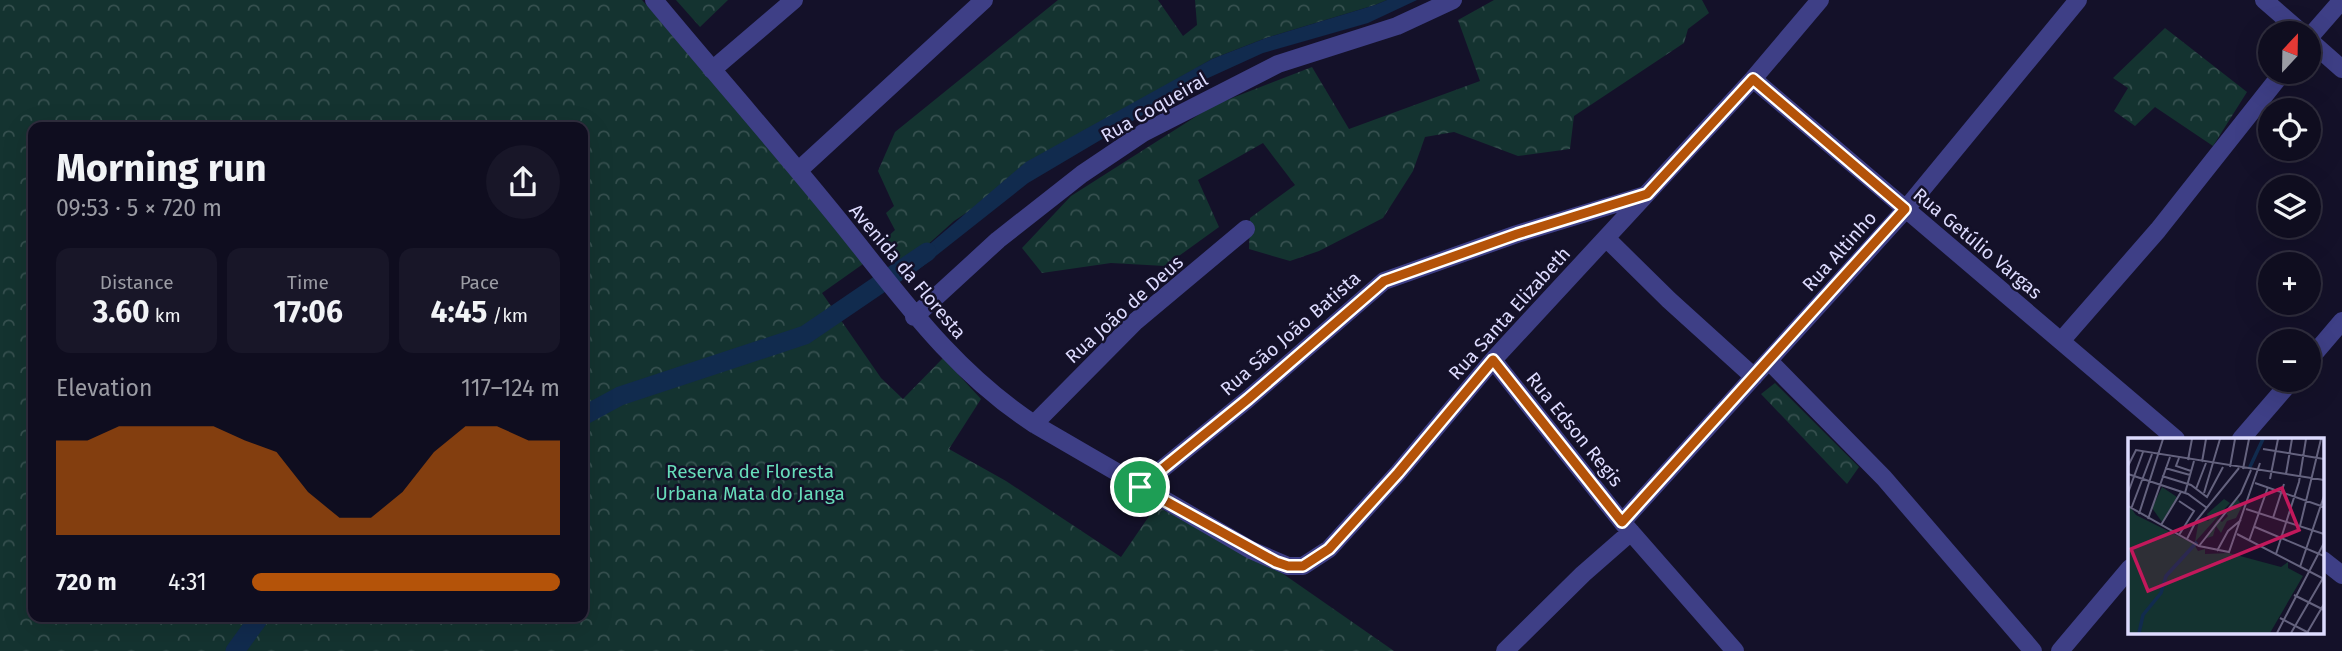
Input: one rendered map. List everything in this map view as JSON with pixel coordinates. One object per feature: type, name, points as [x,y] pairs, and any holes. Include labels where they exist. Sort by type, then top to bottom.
[{"type":"street","name":"Avenida da Floresta","points":[[654,0],[799,170],[910,312],[975,379],[1011,409],[1251,550],[1288,566],[1303,566],[1329,549]]},
{"type":"street","points":[[712,70],[794,0]]},
{"type":"street","points":[[799,170],[984,0]]},
{"type":"street","name":"Rua Coqueiral","points":[[910,312],[1082,174],[1143,133],[1278,64],[1397,26],[1453,0]]},
{"type":"street","name":"Rua Santa Elizabeth","points":[[1329,549],[1398,473],[1493,360],[1753,79],[1820,0]]},
{"type":"street","name":"Rua Altinho","points":[[1506,651],[1627,527],[1754,377],[1905,209],[2078,0]]},
{"type":"street","points":[[2264,0],[2288,21]]},
{"type":"street","points":[[2321,24],[2342,0]]},
{"type":"street","points":[[2321,50],[2342,69]]},
{"type":"street","name":"Rua Getúlio Vargas","points":[[1753,79],[2175,438]]},
{"type":"street","points":[[2061,341],[2158,230],[2274,84]]},
{"type":"street","name":"Rua São João Batista","points":[[1140,487],[1248,399],[1384,281],[1517,234],[1647,194]]},
{"type":"street","name":"Rua João de Deus","points":[[1034,424],[1136,321],[1246,229]]},
{"type":"street","points":[[1606,238],[1754,377]]},
{"type":"street","points":[[2321,346],[2342,321]]},
{"type":"street","name":"Rua Edson Regis","points":[[1493,360],[1627,527],[1735,651]]},
{"type":"street","points":[[1769,361],[1884,478],[2033,651]]},
{"type":"street","points":[[2242,438],[2282,392]]},
{"type":"street","points":[[2324,561],[2342,575]]},
{"type":"street","points":[[2060,651],[2128,570]]},
{"type":"green space","name":"Reserva de Floresta Urbana Mata do Janga","points":[[0,0],[642,0],[755,130],[863,264],[822,293],[881,378],[903,399],[943,358],[981,399],[949,449],[1006,481],[1121,557],[1156,506],[1279,571],[1394,651],[0,651]]},
{"type":"green space","points":[[676,0],[728,0],[700,27]]},
{"type":"green space","points":[[1058,0],[1158,0],[1183,36],[1197,25],[1195,0],[1387,0],[1266,38],[1212,59],[1121,111],[954,221],[905,265],[884,240],[895,230],[886,213],[894,206],[878,171],[895,132]]},
{"type":"green space","points":[[1494,0],[1702,0],[1709,13],[1688,29],[1684,43],[1574,116],[1570,149],[1518,156],[1454,132],[1425,137],[1413,171],[1383,218],[1319,251],[1290,261],[1249,249],[1250,218],[1295,185],[1263,143],[1198,180],[1219,227],[1165,266],[1111,263],[1042,273],[1022,248],[1071,196],[1214,105],[1312,67],[1349,129],[1480,81],[1458,20]]},
{"type":"green space","points":[[2165,28],[2247,92],[2213,146],[2155,107],[2135,126],[2114,111],[2128,88],[2113,78]]},
{"type":"green space","points":[[1775,383],[1859,467],[1847,484],[1761,394]]},
{"type":"water","points":[[1387,0],[1417,0],[1368,23],[1263,53],[1206,79],[1028,183],[913,274],[905,265],[1026,162],[1212,59],[1266,38]]},
{"type":"waterway","points":[[588,413],[620,396],[805,335],[927,252]]},
{"type":"waterway","points":[[235,651],[256,622]]},
{"type":"route","points":[[1753,79],[1905,209],[1622,522],[1493,360],[1398,473],[1329,549],[1303,566],[1288,566],[1251,550],[1140,487],[1248,399],[1384,281],[1517,234],[1647,194],[1753,79]]}]
